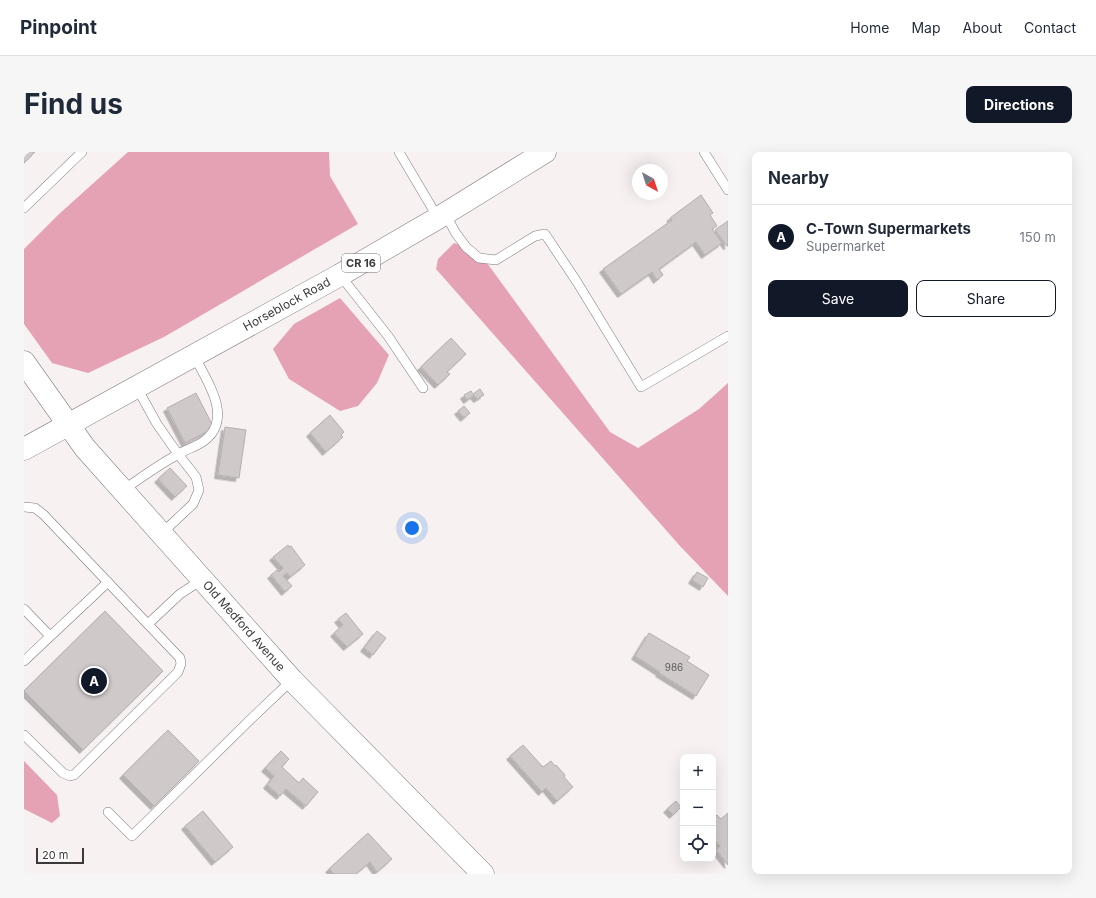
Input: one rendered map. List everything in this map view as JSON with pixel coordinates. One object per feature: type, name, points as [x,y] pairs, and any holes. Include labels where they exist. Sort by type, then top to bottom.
[{"type":"street","name":"Horseblock Road","points":[[24,449],[340,275],[442,216],[545,152]]},
{"type":"street","name":"Old Medford Avenue","points":[[24,362],[85,448],[292,680],[483,874]]},
{"type":"lane","points":[[24,208],[82,152]]},
{"type":"lane","points":[[399,152],[442,216],[466,247],[479,258],[496,260],[535,236],[545,234],[577,282],[641,387],[728,336]]},
{"type":"lane","points":[[704,152],[728,190]]},
{"type":"lane","points":[[340,275],[388,336],[422,388]]},
{"type":"lane","points":[[123,490],[178,454],[205,440],[216,429],[219,416],[218,404],[194,356]]},
{"type":"lane","points":[[137,388],[157,424],[196,477],[199,490],[194,504],[162,533]]},
{"type":"lane","points":[[24,507],[35,508],[44,515],[180,658],[181,664],[178,672],[74,775],[70,776],[63,773],[24,735]]},
{"type":"lane","points":[[148,624],[180,594],[203,579]]},
{"type":"lane","points":[[24,661],[108,582]]},
{"type":"lane","points":[[24,609],[50,636]]},
{"type":"lane","points":[[108,812],[132,836],[292,680]]},
{"type":"shaded area","points":[[128,152],[329,152],[330,176],[358,224],[164,337],[88,373],[52,363],[24,324],[24,249],[58,215]]},
{"type":"shaded area","points":[[454,243],[479,252],[610,432],[638,448],[699,409],[728,383],[728,596],[680,546],[436,269],[438,259]]},
{"type":"shaded area","points":[[340,298],[389,355],[377,383],[358,406],[340,411],[289,379],[273,349],[294,324]]},
{"type":"shaded area","points":[[24,761],[57,795],[60,816],[52,823],[24,809]]},
{"type":"building","points":[[24,152],[35,152],[24,163]]},
{"type":"building","points":[[701,195],[713,213],[710,215],[717,226],[712,229],[722,243],[705,255],[696,242],[659,269],[663,275],[657,280],[652,272],[621,294],[603,269],[672,220],[670,218]]},
{"type":"building","points":[[728,221],[728,246],[727,246],[715,230]]},
{"type":"building","points":[[451,338],[466,354],[447,372],[450,374],[438,385],[421,367]]},
{"type":"building","points":[[480,389],[484,395],[477,399],[474,395],[467,400],[464,395],[471,391],[473,394]]},
{"type":"building","points":[[196,393],[214,428],[185,443],[167,408]]},
{"type":"building","points":[[464,406],[470,413],[464,418],[458,411]]},
{"type":"building","points":[[330,415],[344,432],[341,435],[343,437],[326,452],[310,433]]},
{"type":"building","points":[[225,427],[246,430],[239,478],[218,475]]},
{"type":"building","points":[[170,468],[187,486],[175,497],[158,479]]},
{"type":"building","points":[[288,545],[289,547],[291,546],[305,565],[290,577],[287,573],[283,576],[292,586],[285,592],[271,575],[277,570],[279,572],[283,568],[273,557]]},
{"type":"building","points":[[697,572],[708,578],[703,587],[692,580]]},
{"type":"building","points":[[105,611],[163,671],[83,750],[24,691]]},
{"type":"building","points":[[346,613],[363,634],[347,647],[334,633],[343,625],[338,619]]},
{"type":"building","points":[[377,631],[386,638],[373,655],[364,648]]},
{"type":"building","points":[[649,633],[690,657],[687,661],[709,675],[696,696],[635,656]]},
{"type":"building","points":[[168,730],[199,761],[154,806],[123,775]]},
{"type":"building","points":[[523,745],[543,767],[551,761],[555,766],[556,765],[573,787],[557,801],[546,788],[542,792],[510,756]]},
{"type":"building","points":[[281,751],[289,759],[282,767],[299,783],[303,778],[318,792],[306,806],[286,789],[280,796],[267,785],[274,776],[265,768]]},
{"type":"building","points":[[676,801],[680,806],[680,808],[673,815],[667,809]]},
{"type":"building","points":[[203,811],[233,847],[215,862],[185,826]]},
{"type":"building","points":[[728,813],[728,865],[716,850],[720,846],[716,841],[716,816],[717,815],[721,819]]},
{"type":"building","points":[[368,833],[392,859],[377,872],[370,862],[356,874],[334,874],[329,869]]},
{"type":"place","name":"C‑Town Supermarkets","points":[[94,681]]}]
